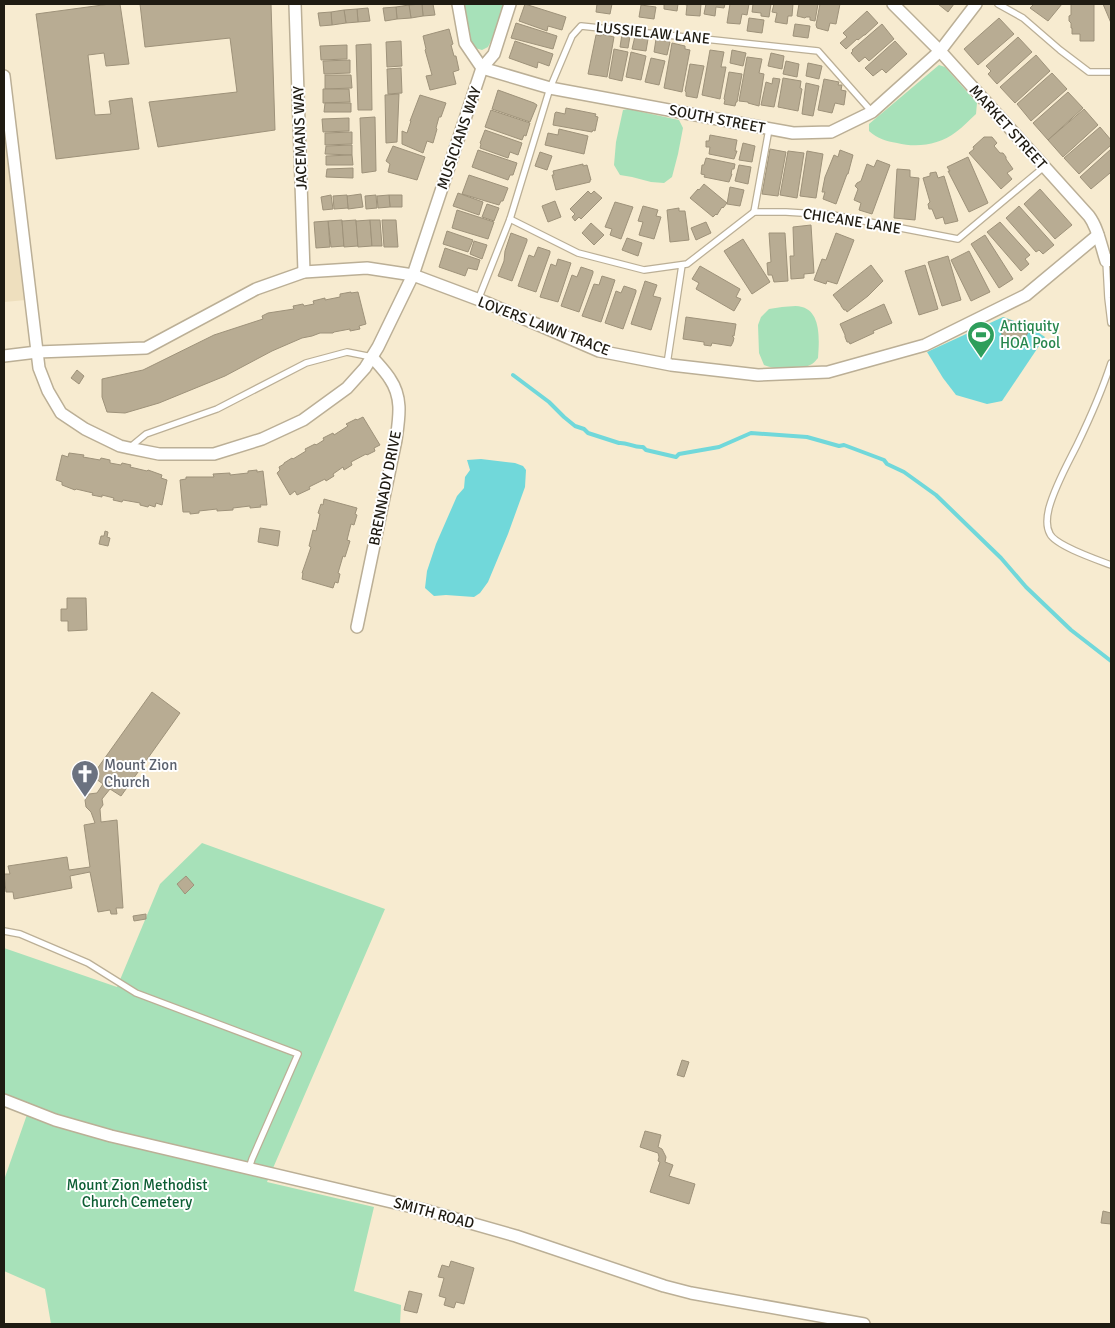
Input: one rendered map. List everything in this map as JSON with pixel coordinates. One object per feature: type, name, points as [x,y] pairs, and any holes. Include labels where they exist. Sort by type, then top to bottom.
[{"type":"street","name":"JACEMANS WAY","points":[[295,4],[304,272]]},
{"type":"street","points":[[458,4],[465,43],[482,68]]},
{"type":"street","name":"MUSICIANS WAY","points":[[4,76],[6,113],[39,368],[48,391],[61,414],[85,429],[120,446],[159,454],[214,454],[262,439],[303,420],[346,388],[366,368],[412,275],[482,68],[494,54],[510,4]]},
{"type":"street","name":"MARKET STREET","points":[[893,4],[940,51],[1092,220],[1108,260]]},
{"type":"street","name":"SOUTH STREET","points":[[482,68],[550,88],[770,129],[793,133],[831,132],[872,112],[940,51],[976,4]]},
{"type":"street","name":"LOVERS LAWN TRACE","points":[[4,356],[37,352],[146,348],[256,289],[304,272],[367,268],[412,275],[478,300],[599,351],[667,364],[758,375],[828,372],[926,345],[1026,295],[1098,235]]},
{"type":"street","name":"BRENNADY DRIVE","points":[[357,627],[400,415],[398,395],[390,378],[372,357]]},
{"type":"street","name":"SMITH ROAD","points":[[4,1100],[55,1120],[111,1136],[421,1209],[507,1233],[664,1286],[691,1293],[864,1324]]},
{"type":"lane","points":[[998,4],[1023,18],[1089,72],[1111,72]]},
{"type":"lane","name":"LUSSIELAW LANE","points":[[478,300],[510,220],[550,88],[572,36],[581,26],[818,51],[872,112]]},
{"type":"lane","points":[[510,220],[578,253],[644,270],[687,264],[754,212],[770,129]]},
{"type":"lane","name":"CHICANE LANE","points":[[754,212],[833,215],[958,239],[1044,167]]},
{"type":"lane","points":[[1108,260],[1108,298],[1111,324]]},
{"type":"lane","points":[[667,364],[682,265]]},
{"type":"lane","points":[[129,448],[146,434],[217,408],[306,363],[347,352],[372,357]]},
{"type":"lane","points":[[1111,363],[1085,429],[1060,480],[1049,508],[1047,520],[1050,534],[1057,542],[1111,565]]},
{"type":"lane","points":[[4,931],[20,934],[88,963],[136,993],[298,1054],[249,1168]]},
{"type":"shaded area","points":[[4,133],[26,300],[4,302]]},
{"type":"green space","points":[[463,4],[504,4],[492,39],[488,47],[482,50],[475,48],[471,40]]},
{"type":"green space","points":[[939,65],[945,67],[977,103],[976,114],[961,128],[935,143],[905,144],[879,138],[869,131],[869,124]]},
{"type":"green space","points":[[628,109],[679,120],[683,128],[672,177],[664,183],[620,175],[614,165],[616,142],[623,110]]},
{"type":"green space","points":[[802,307],[813,315],[816,321],[819,344],[818,358],[808,366],[788,369],[764,365],[759,353],[758,325],[761,317],[769,309]]},
{"type":"green space","name":"Mount Zion Methodist Church Cemetery","points":[[202,843],[385,909],[267,1182],[374,1207],[354,1291],[401,1305],[400,1324],[51,1324],[45,1289],[4,1271],[4,1180],[30,1106],[4,1095],[4,948],[117,987],[160,884]]},
{"type":"water","name":"Antiquity HOA Pool","points":[[1003,317],[1029,326],[1045,337],[1002,401],[987,404],[956,395],[927,352]]},
{"type":"water","points":[[481,459],[515,463],[523,466],[526,470],[525,487],[488,582],[480,593],[474,597],[434,596],[425,588],[427,571],[436,544],[457,496],[464,488],[465,477],[470,470],[467,460]]},
{"type":"building","points":[[120,4],[129,64],[106,66],[104,53],[88,55],[95,115],[111,114],[109,101],[132,98],[139,149],[56,159],[36,14]]},
{"type":"building","points":[[140,4],[271,4],[275,130],[158,147],[149,102],[237,92],[230,38],[145,47]]},
{"type":"building","points":[[422,4],[433,4],[435,15],[423,16]]},
{"type":"building","points":[[422,4],[423,16],[411,18],[409,5]]},
{"type":"building","points":[[525,4],[566,17],[562,30],[548,26],[547,31],[519,21]]},
{"type":"building","points":[[597,4],[612,4],[610,14],[596,12]]},
{"type":"building","points":[[664,4],[678,4],[677,11],[664,9]]},
{"type":"building","points":[[683,4],[701,4],[700,16],[686,15],[687,5]]},
{"type":"building","points":[[706,4],[725,4],[724,8],[716,7],[715,16],[704,14]]},
{"type":"building","points":[[730,4],[749,4],[747,15],[742,14],[740,24],[727,23]]},
{"type":"building","points":[[753,4],[771,4],[769,17],[761,16],[761,13],[752,12]]},
{"type":"building","points":[[774,4],[793,4],[792,16],[788,16],[787,24],[775,22],[777,13],[772,12]]},
{"type":"building","points":[[799,4],[818,4],[815,21],[810,20],[810,17],[797,16]]},
{"type":"building","points":[[820,4],[840,4],[836,24],[830,23],[828,31],[817,28],[816,25]]},
{"type":"building","points":[[938,4],[954,4],[948,12]]},
{"type":"building","points":[[1034,4],[1062,4],[1048,21],[1030,8]]},
{"type":"building","points":[[1071,4],[1094,4],[1094,41],[1080,41],[1080,34],[1072,34],[1069,21]]},
{"type":"building","points":[[1103,4],[1111,4],[1111,23]]},
{"type":"building","points":[[409,5],[411,18],[397,19],[396,7]]},
{"type":"building","points":[[641,5],[656,7],[654,19],[639,17]]},
{"type":"building","points":[[396,7],[397,19],[385,21],[383,8]]},
{"type":"building","points":[[368,8],[370,21],[358,22],[357,9]]},
{"type":"building","points":[[357,9],[358,22],[346,23],[344,10]]},
{"type":"building","points":[[344,10],[346,23],[332,25],[331,12]]},
{"type":"building","points":[[867,11],[878,23],[846,49],[840,43],[847,37],[843,33]]},
{"type":"building","points":[[331,12],[332,25],[320,26],[318,13]]},
{"type":"building","points":[[749,18],[764,20],[762,33],[747,31]]},
{"type":"building","points":[[999,18],[1014,34],[978,65],[964,49]]},
{"type":"building","points":[[516,23],[557,36],[553,49],[511,38]]},
{"type":"building","points":[[795,24],[810,26],[808,38],[793,36]]},
{"type":"building","points":[[882,24],[894,39],[869,61],[865,57],[859,62],[851,53],[852,50]]},
{"type":"building","points":[[449,29],[453,44],[451,45],[459,70],[453,72],[456,84],[430,90],[426,76],[432,75],[423,36]]},
{"type":"building","points":[[601,34],[614,37],[607,77],[588,74],[596,35],[601,36]]},
{"type":"building","points":[[622,34],[630,36],[628,48],[620,47]]},
{"type":"building","points":[[635,36],[648,39],[646,51],[632,49]]},
{"type":"building","points":[[1018,37],[1032,52],[997,84],[988,74],[991,71],[986,66]]},
{"type":"building","points":[[656,39],[670,42],[667,55],[654,52]]},
{"type":"building","points":[[401,41],[402,66],[387,67],[386,42]]},
{"type":"building","points":[[515,41],[553,54],[549,66],[538,62],[537,68],[509,58]]},
{"type":"building","points":[[895,41],[907,54],[886,73],[882,69],[873,76],[865,68]]},
{"type":"building","points":[[672,43],[685,46],[685,49],[690,50],[682,92],[664,88]]},
{"type":"building","points":[[371,44],[372,110],[358,110],[356,45]]},
{"type":"building","points":[[347,45],[347,59],[321,60],[320,46]]},
{"type":"building","points":[[614,49],[628,52],[622,81],[609,78]]},
{"type":"building","points":[[710,50],[724,52],[721,67],[726,67],[720,99],[702,95]]},
{"type":"building","points":[[732,50],[746,53],[743,66],[730,63]]},
{"type":"building","points":[[631,52],[646,56],[641,80],[626,77]]},
{"type":"building","points":[[771,53],[784,56],[782,69],[768,66]]},
{"type":"building","points":[[1036,55],[1050,71],[1015,103],[1000,87]]},
{"type":"building","points":[[747,57],[762,59],[759,73],[764,74],[759,106],[739,101]]},
{"type":"building","points":[[651,58],[665,61],[659,85],[645,82]]},
{"type":"building","points":[[350,60],[350,73],[324,74],[323,61]]},
{"type":"building","points":[[786,61],[799,64],[797,77],[783,74]]},
{"type":"building","points":[[808,63],[822,66],[819,79],[806,76]]},
{"type":"building","points":[[690,64],[704,66],[697,98],[686,96],[685,91]]},
{"type":"building","points":[[401,68],[402,93],[388,94],[387,69]]},
{"type":"building","points":[[729,72],[742,74],[735,106],[724,104]]},
{"type":"building","points":[[1052,73],[1067,89],[1031,121],[1017,104]]},
{"type":"building","points":[[325,75],[351,75],[352,88],[325,89]]},
{"type":"building","points":[[773,78],[780,79],[774,107],[761,105],[766,82],[772,84]]},
{"type":"building","points":[[783,78],[801,81],[800,88],[802,89],[798,111],[778,107]]},
{"type":"building","points":[[824,79],[839,82],[838,85],[842,85],[841,90],[846,91],[844,105],[835,103],[832,113],[818,110]]},
{"type":"building","points":[[806,83],[819,86],[813,116],[802,114]]},
{"type":"building","points":[[323,89],[349,89],[350,102],[323,103]]},
{"type":"building","points":[[498,90],[537,105],[530,122],[492,109]]},
{"type":"building","points":[[1068,92],[1083,108],[1048,140],[1033,123]]},
{"type":"building","points":[[399,94],[397,142],[386,143],[385,95]]},
{"type":"building","points":[[420,95],[446,103],[441,117],[439,117],[433,143],[427,141],[423,153],[402,144],[402,131],[407,133]]},
{"type":"building","points":[[325,103],[351,103],[351,112],[324,112]]},
{"type":"building","points":[[566,108],[596,114],[595,116],[598,117],[595,131],[553,125],[555,113],[565,114]]},
{"type":"building","points":[[1084,109],[1098,125],[1063,157],[1048,140]]},
{"type":"building","points":[[491,110],[530,123],[526,136],[524,135],[522,140],[485,127]]},
{"type":"building","points":[[375,117],[376,171],[362,173],[360,118]]},
{"type":"building","points":[[349,118],[349,131],[323,132],[322,119]]},
{"type":"building","points":[[1100,127],[1111,140],[1111,145],[1079,174],[1064,158]]},
{"type":"building","points":[[559,129],[588,136],[584,154],[545,145],[548,133],[558,135]]},
{"type":"building","points":[[485,130],[522,143],[518,155],[510,152],[508,158],[480,148]]},
{"type":"building","points":[[352,132],[352,144],[325,145],[325,133]]},
{"type":"building","points":[[710,135],[737,140],[735,151],[737,151],[734,159],[709,154],[710,147],[706,147],[706,141],[709,141]]},
{"type":"building","points":[[984,137],[992,137],[997,143],[994,146],[1000,153],[1003,153],[1013,169],[1007,173],[1012,179],[1001,189],[969,153]]},
{"type":"building","points":[[743,143],[755,146],[752,162],[739,160]]},
{"type":"building","points":[[352,145],[352,155],[325,154],[326,146]]},
{"type":"building","points":[[393,146],[425,157],[417,180],[388,172],[390,164],[386,161]]},
{"type":"building","points":[[770,149],[786,152],[778,196],[762,194]]},
{"type":"building","points":[[1111,149],[1111,175],[1110,173],[1091,189],[1080,177]]},
{"type":"building","points":[[478,150],[517,163],[513,175],[510,175],[508,180],[472,167]]},
{"type":"building","points":[[840,150],[853,155],[848,174],[836,204],[823,199],[825,192],[822,192],[825,177],[834,155],[838,157]]},
{"type":"building","points":[[788,151],[804,153],[797,198],[780,195]]},
{"type":"building","points":[[807,151],[823,154],[816,198],[800,196]]},
{"type":"building","points":[[540,152],[552,156],[547,170],[535,166]]},
{"type":"building","points":[[352,155],[353,165],[326,165],[326,156]]},
{"type":"building","points":[[968,157],[988,203],[969,212],[947,167]]},
{"type":"building","points":[[706,158],[735,164],[729,182],[704,177],[705,175],[701,174],[702,165],[704,165]]},
{"type":"building","points":[[877,160],[890,165],[872,214],[859,210],[861,203],[854,200],[858,189],[855,186],[861,181],[867,164],[874,167]]},
{"type":"building","points":[[583,164],[583,166],[587,165],[590,182],[556,190],[552,175],[554,175],[553,171]]},
{"type":"building","points":[[739,165],[751,167],[748,184],[735,181]]},
{"type":"building","points":[[353,168],[353,178],[326,177],[327,169]]},
{"type":"building","points":[[897,169],[910,170],[910,177],[919,178],[915,220],[894,218]]},
{"type":"building","points":[[936,172],[938,178],[944,176],[958,221],[945,224],[943,217],[936,219],[932,209],[929,209],[928,204],[930,202],[923,178],[930,176],[930,173]]},
{"type":"building","points":[[469,175],[508,188],[503,201],[499,205],[462,194]]},
{"type":"building","points":[[704,184],[727,203],[713,217],[690,198]]},
{"type":"building","points":[[730,187],[744,190],[740,206],[727,204]]},
{"type":"building","points":[[1040,189],[1072,225],[1055,239],[1024,204]]},
{"type":"building","points":[[588,191],[591,194],[594,191],[602,198],[581,219],[579,217],[575,221],[572,217],[575,214],[570,209]]},
{"type":"building","points":[[458,193],[483,202],[479,215],[453,206]]},
{"type":"building","points":[[361,194],[363,207],[348,209],[347,196]]},
{"type":"building","points":[[331,195],[333,209],[323,210],[321,197]]},
{"type":"building","points":[[347,195],[348,208],[334,209],[333,196]]},
{"type":"building","points":[[376,195],[377,208],[366,209],[365,196]]},
{"type":"building","points":[[389,195],[402,195],[402,207],[390,207]]},
{"type":"building","points":[[389,195],[390,207],[378,208],[377,196]]},
{"type":"building","points":[[555,201],[561,217],[548,222],[542,206]]},
{"type":"building","points":[[615,202],[633,207],[621,239],[610,235],[612,229],[605,227]]},
{"type":"building","points":[[487,204],[499,208],[494,221],[482,217]]},
{"type":"building","points":[[643,206],[658,210],[656,216],[661,217],[654,239],[639,235],[643,222],[638,221]]},
{"type":"building","points":[[1019,206],[1054,245],[1043,254],[1039,250],[1036,252],[1006,218]]},
{"type":"building","points":[[679,208],[679,211],[685,211],[689,240],[670,242],[667,210]]},
{"type":"building","points":[[457,210],[494,222],[488,239],[452,228]]},
{"type":"building","points":[[342,220],[344,246],[331,247],[328,221]]},
{"type":"building","points":[[356,220],[358,246],[344,247],[342,221]]},
{"type":"building","points":[[370,220],[372,246],[358,247],[356,221]]},
{"type":"building","points":[[370,220],[380,220],[382,246],[372,246]]},
{"type":"building","points":[[382,220],[396,220],[398,247],[384,247]]},
{"type":"building","points":[[328,221],[330,247],[316,248],[314,222]]},
{"type":"building","points":[[706,222],[711,233],[696,240],[691,228]]},
{"type":"building","points":[[1000,222],[1030,255],[1025,259],[1029,264],[1021,271],[987,232]]},
{"type":"building","points":[[591,223],[604,235],[594,245],[582,233]]},
{"type":"building","points":[[811,225],[814,273],[804,274],[804,278],[791,279],[790,256],[794,256],[793,227]]},
{"type":"building","points":[[447,231],[473,240],[468,252],[443,244]]},
{"type":"building","points":[[511,233],[527,239],[512,281],[498,276]]},
{"type":"building","points":[[769,233],[785,233],[788,281],[774,282],[772,275],[768,275],[767,263],[771,262]]},
{"type":"building","points":[[836,233],[854,240],[837,284],[827,281],[826,284],[814,280],[822,259],[826,260]]},
{"type":"building","points":[[985,235],[1013,279],[999,288],[971,244]]},
{"type":"building","points":[[627,238],[642,243],[638,256],[622,250]]},
{"type":"building","points":[[743,239],[770,282],[752,294],[724,251]]},
{"type":"building","points":[[474,241],[487,245],[482,259],[470,254]]},
{"type":"building","points":[[538,247],[550,251],[550,253],[536,292],[518,286],[529,255],[534,257]]},
{"type":"building","points":[[445,248],[480,260],[477,270],[468,268],[465,276],[439,267]]},
{"type":"building","points":[[969,251],[990,292],[971,301],[951,260]]},
{"type":"building","points":[[948,256],[961,300],[942,306],[928,262]]},
{"type":"building","points":[[558,259],[571,263],[558,302],[540,297],[551,264],[556,266]]},
{"type":"building","points":[[871,265],[883,281],[868,296],[847,312],[833,295]]},
{"type":"building","points":[[925,265],[938,309],[919,315],[905,271]]},
{"type":"building","points":[[700,266],[740,289],[736,297],[741,299],[734,311],[696,289],[699,283],[692,279]]},
{"type":"building","points":[[581,267],[593,271],[593,273],[579,312],[561,306],[572,275],[577,277]]},
{"type":"building","points":[[602,276],[615,280],[601,322],[582,316],[594,284],[599,285]]},
{"type":"building","points":[[645,281],[657,285],[653,296],[661,298],[651,330],[631,324]]},
{"type":"building","points":[[624,286],[636,290],[636,292],[623,329],[605,323],[616,291],[621,293]]},
{"type":"building","points":[[358,292],[366,324],[359,326],[360,329],[320,333],[302,338],[272,351],[225,376],[159,403],[125,413],[107,412],[102,397],[102,379],[143,370],[214,335],[263,319],[262,316],[268,313],[294,309],[293,306],[303,304],[304,306],[314,304],[313,301],[340,297],[340,294]]},
{"type":"building","points":[[884,304],[892,323],[850,344],[847,342],[840,324]]},
{"type":"building","points":[[686,317],[736,324],[731,346],[712,343],[711,346],[704,345],[704,342],[683,339]]},
{"type":"building","points":[[1005,319],[1020,324],[1028,332],[1024,340],[1012,341],[1002,335],[1001,327]]},
{"type":"building","points":[[77,370],[84,376],[79,384],[71,378]]},
{"type":"building","points":[[363,417],[380,445],[374,448],[375,451],[351,462],[352,465],[344,470],[343,467],[326,481],[325,479],[297,495],[295,491],[290,495],[277,473],[280,470],[279,467],[306,451],[305,449],[324,440],[323,438],[333,433],[334,435],[348,426],[346,424]]},
{"type":"building","points":[[69,453],[100,460],[101,458],[110,460],[110,463],[131,465],[130,467],[162,475],[161,478],[167,480],[162,505],[156,503],[155,507],[149,505],[148,507],[140,505],[140,503],[123,500],[122,502],[113,500],[114,498],[92,495],[93,493],[75,490],[62,485],[62,482],[56,480],[62,455],[68,457]]},
{"type":"building","points":[[257,470],[257,472],[263,471],[267,505],[233,508],[233,510],[199,511],[199,513],[190,514],[190,512],[183,512],[180,480],[186,479],[186,477],[214,477],[213,474],[230,473],[230,475]]},
{"type":"building","points":[[324,499],[357,508],[354,525],[351,524],[347,540],[350,541],[338,573],[340,574],[338,583],[335,582],[333,588],[302,579],[302,573],[311,547],[309,546],[313,530],[316,531],[320,514],[318,513]]},
{"type":"building","points":[[260,528],[280,531],[278,546],[258,542]]},
{"type":"building","points":[[105,531],[108,532],[107,537],[110,538],[108,546],[99,544],[101,536],[104,536]]},
{"type":"building","points":[[67,598],[86,598],[87,630],[68,631],[68,621],[61,621],[61,609],[67,609]]},
{"type":"building","points":[[152,692],[180,713],[121,796],[110,789],[102,799],[103,805],[100,809],[101,822],[117,820],[123,908],[116,908],[117,914],[111,914],[110,910],[98,912],[90,872],[70,876],[72,888],[14,899],[13,892],[6,892],[4,874],[10,874],[8,866],[67,857],[69,870],[90,867],[84,825],[95,823],[91,812],[86,807],[85,800],[89,794],[97,793],[103,784],[92,776]]},
{"type":"building","points":[[186,876],[194,885],[185,894],[177,884]]},
{"type":"building","points":[[146,914],[146,919],[134,921],[133,916]]},
{"type":"building","points":[[682,1060],[689,1062],[684,1077],[677,1075]]},
{"type":"building","points":[[645,1131],[661,1135],[658,1147],[662,1149],[666,1157],[665,1162],[673,1165],[669,1176],[695,1184],[689,1204],[650,1192],[660,1162],[658,1161],[658,1153],[640,1147]]},
{"type":"building","points":[[1103,1211],[1111,1213],[1111,1224],[1101,1223]]},
{"type":"building","points":[[451,1261],[474,1268],[464,1304],[456,1302],[454,1308],[444,1305],[446,1298],[439,1296],[444,1278],[438,1277],[442,1265],[449,1267]]},
{"type":"building","points":[[409,1291],[422,1294],[417,1313],[404,1310]]},
{"type":"waterway","points":[[513,375],[549,402],[575,426],[584,429],[588,433],[676,457],[679,454],[719,447],[751,433],[807,437],[839,446],[844,445],[884,460],[887,464],[904,472],[936,495],[1071,630],[1111,661]]},
{"type":"place","name":"Antiquity HOA Pool","points":[[981,359]]},
{"type":"place","name":"Mount Zion Church","points":[[85,798]]}]
